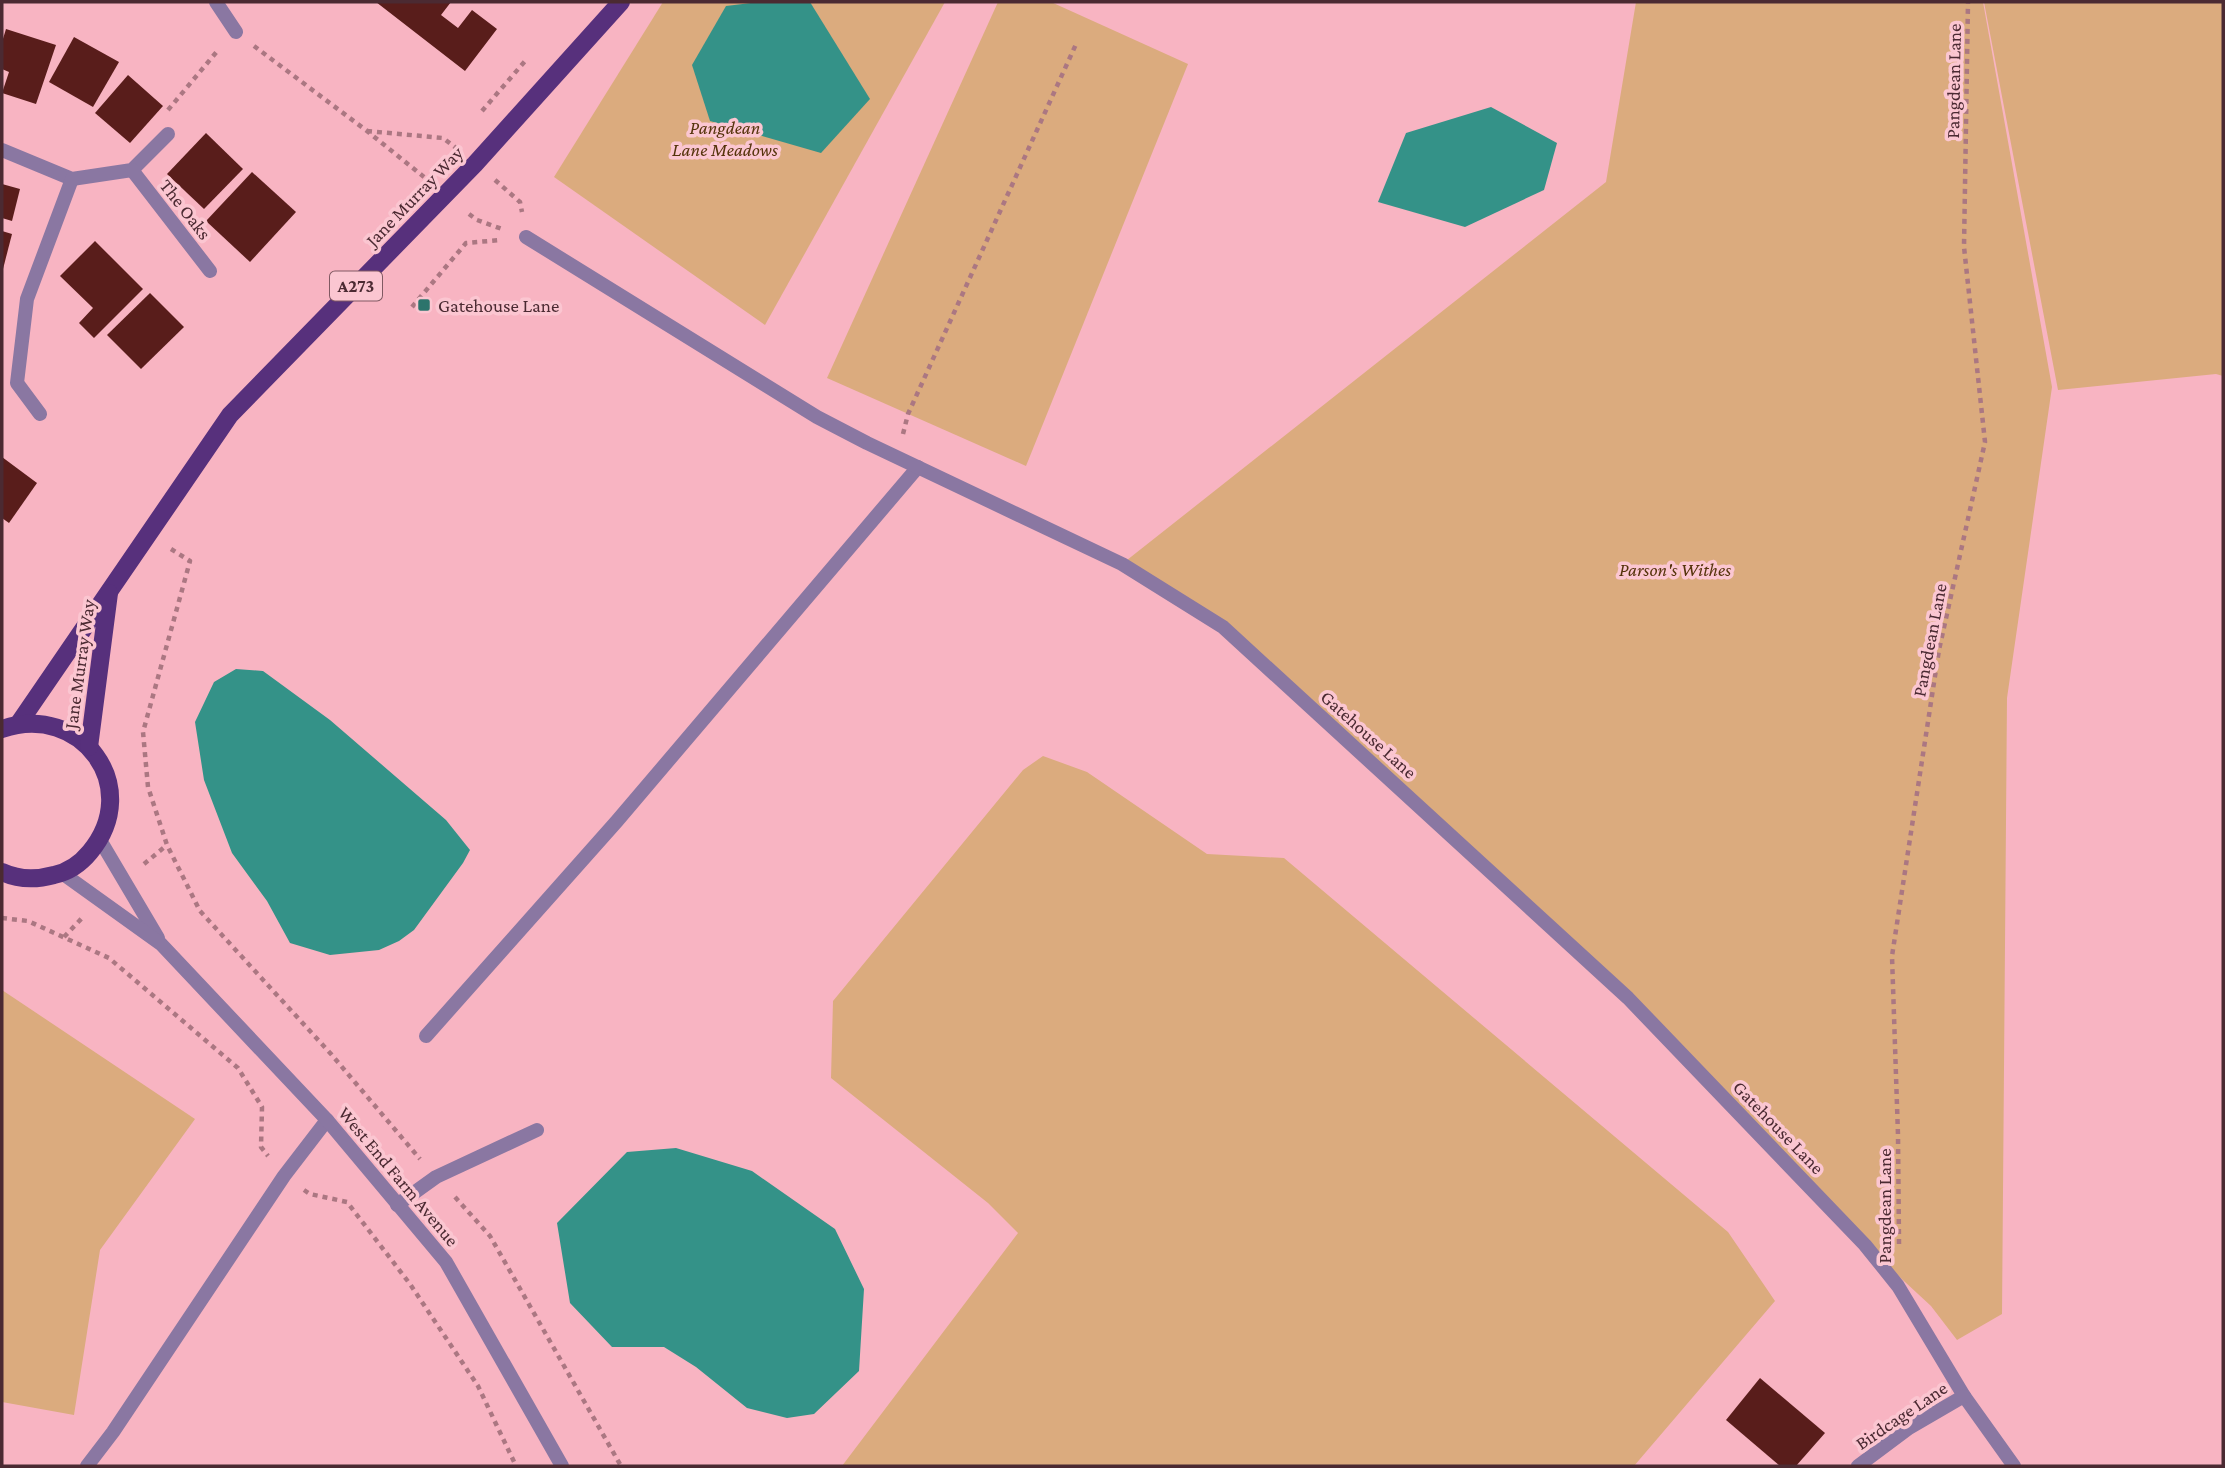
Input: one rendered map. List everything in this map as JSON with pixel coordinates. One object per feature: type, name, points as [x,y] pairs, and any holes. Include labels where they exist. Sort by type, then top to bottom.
[{"type":"main road","name":"Jane Murray Way","points":[[10,726],[230,415],[475,163],[621,2]]},
{"type":"main road","name":"Jane Murray Way","points":[[89,747],[111,586]]},
{"type":"main road","points":[[2,872],[11,877],[38,879],[62,873],[84,860],[100,840],[109,817],[110,792],[103,768],[89,747],[69,732],[45,723],[10,726]]},
{"type":"street","points":[[216,2],[236,32]]},
{"type":"street","points":[[2,150],[72,180],[132,170],[168,134]]},
{"type":"street","name":"The Oaks","points":[[132,170],[210,271]]},
{"type":"street","points":[[40,414],[16,383],[27,299],[72,180]]},
{"type":"street","name":"Gatehouse Lane","points":[[526,237],[817,417],[1122,564],[1223,627],[1628,998],[1865,1245],[1898,1286],[1964,1396],[2014,1466]]},
{"type":"street","points":[[426,1036],[626,810],[918,467]]},
{"type":"street","name":"West End Farm Avenue","points":[[100,840],[161,944]]},
{"type":"street","name":"West End Farm Avenue","points":[[62,873],[161,944],[327,1120],[446,1262],[562,1466]]},
{"type":"street","points":[[87,1466],[113,1432],[284,1176],[327,1120]]},
{"type":"street","points":[[397,1205],[436,1177],[537,1130]]},
{"type":"street","name":"Birdcage Lane","points":[[1858,1466],[1909,1428],[1964,1396]]},
{"type":"path","name":"Pangdean Lane","points":[[1898,1286],[1898,1135],[1892,956],[1939,650],[1985,442],[1964,247],[1968,2]]},
{"type":"path","points":[[168,134],[166,113],[204,64],[236,32],[425,177]]},
{"type":"path","points":[[897,456],[908,414],[1077,42]]},
{"type":"path","points":[[477,117],[526,60]]},
{"type":"path","points":[[367,131],[443,138],[452,146],[460,136]]},
{"type":"path","points":[[497,181],[520,202],[526,237]]},
{"type":"path","points":[[469,214],[477,220],[526,237]]},
{"type":"path","points":[[412,307],[466,243],[526,237]]},
{"type":"path","points":[[190,561],[143,732],[148,788],[167,845],[201,911],[331,1054],[490,1236],[621,1466]]},
{"type":"path","points":[[2,918],[28,921],[109,958],[238,1068],[262,1107],[261,1147],[284,1176],[310,1194],[346,1202],[410,1284],[478,1387],[516,1466]]},
{"type":"green space","name":"Pangdean Lane Meadows","points":[[663,2],[945,2],[765,325],[554,177]]},
{"type":"green space","points":[[998,2],[1051,2],[1188,64],[1026,466],[827,378]]},
{"type":"green space","name":"Parson's Withes","points":[[1636,2],[1983,2],[2052,387],[2007,698],[2002,1314],[1957,1340],[1931,1306],[1865,1245],[1628,998],[1223,627],[1122,564],[1606,182]]},
{"type":"green space","points":[[1984,2],[2223,2],[2223,376],[2216,374],[2058,390]]},
{"type":"green space","points":[[1043,756],[1087,772],[1207,854],[1284,858],[1728,1232],[1775,1301],[1634,1466],[842,1466],[1018,1233],[988,1203],[831,1078],[833,1001],[1023,770]]},
{"type":"green space","points":[[2,990],[195,1119],[100,1250],[74,1415],[2,1402]]},
{"type":"water","points":[[759,2],[810,2],[870,99],[821,153],[710,121],[692,65],[726,6]]},
{"type":"water","points":[[1491,107],[1557,143],[1544,190],[1465,227],[1378,202],[1406,133]]},
{"type":"water","points":[[236,669],[263,671],[330,720],[446,820],[470,850],[414,930],[399,941],[379,950],[330,955],[290,943],[267,901],[232,853],[204,780],[195,722],[214,682]]},
{"type":"water","points":[[676,1148],[752,1171],[835,1229],[864,1289],[859,1371],[814,1414],[787,1418],[747,1408],[696,1367],[664,1347],[612,1347],[570,1303],[557,1223],[627,1152]]},
{"type":"building","points":[[376,2],[451,2],[441,15],[458,28],[472,10],[497,29],[465,71]]},
{"type":"building","points":[[6,29],[56,45],[36,104],[2,93],[9,72],[2,69],[2,42]]},
{"type":"building","points":[[74,37],[119,62],[93,107],[49,82]]},
{"type":"building","points":[[128,75],[163,106],[130,143],[95,113]]},
{"type":"building","points":[[206,133],[243,169],[204,209],[167,174]]},
{"type":"building","points":[[252,172],[296,212],[250,262],[206,221]]},
{"type":"building","points":[[2,184],[20,189],[12,221],[2,218]]},
{"type":"building","points":[[2,231],[12,234],[3,269],[2,269]]},
{"type":"building","points":[[95,241],[143,289],[94,338],[79,323],[93,308],[60,276]]},
{"type":"building","points":[[150,293],[184,327],[141,369],[107,335]]},
{"type":"building","points":[[2,457],[37,483],[9,523],[2,518]]},
{"type":"building","points":[[1760,1378],[1825,1433],[1796,1466],[1780,1466],[1726,1420]]},
{"type":"place","name":"Gatehouse Lane","points":[[424,305]]}]
